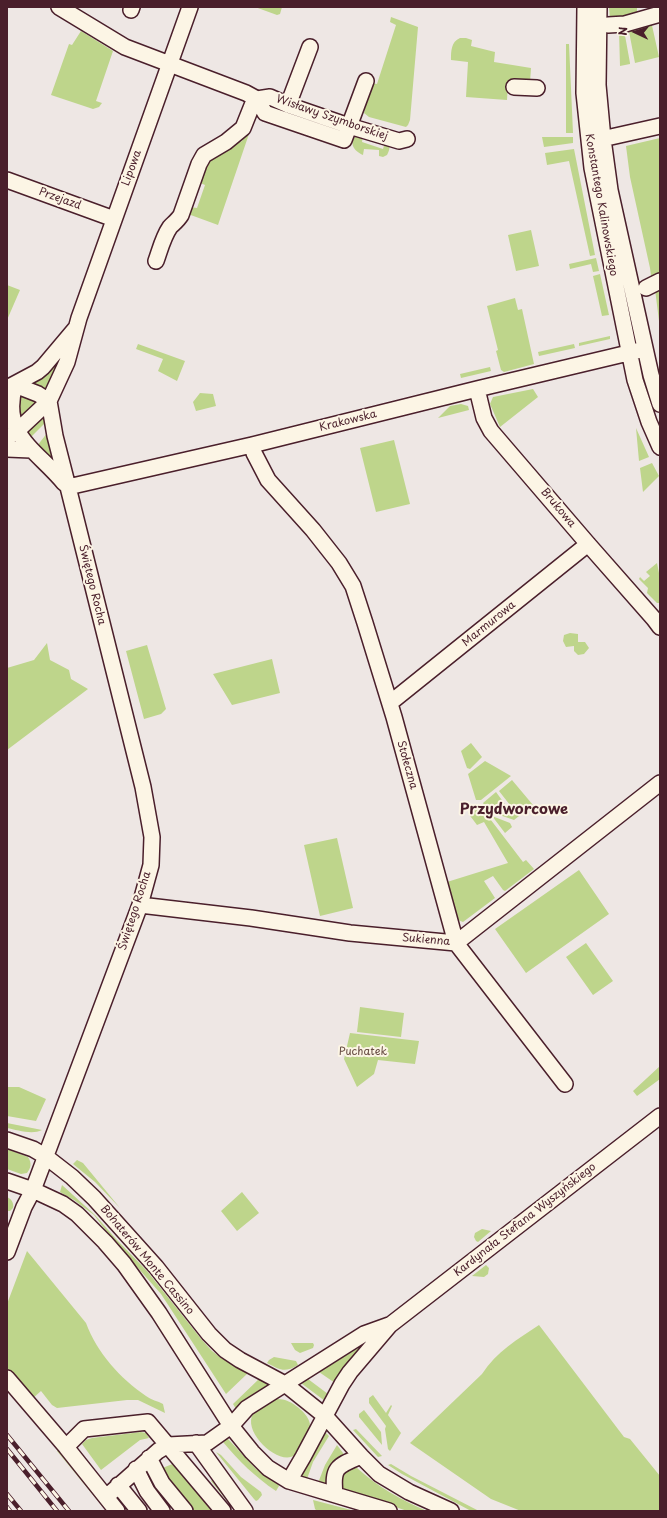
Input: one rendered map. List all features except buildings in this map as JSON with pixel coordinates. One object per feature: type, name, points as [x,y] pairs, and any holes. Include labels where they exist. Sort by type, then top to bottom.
[{"type":"street","name":"Wisławy Szymborskiej","points":[[59,7],[119,44],[169,65],[246,93],[256,99],[265,113],[347,133],[399,141],[407,139]]},
{"type":"street","name":"Lipowa","points":[[49,401],[67,362],[73,345],[75,329],[190,7]]},
{"type":"street","name":"Konstantego Kalinowskiego","points":[[585,7],[584,67],[596,141],[610,190],[651,375],[660,404]]},
{"type":"street","name":"Konstantego Kalinowskiego","points":[[599,7],[596,194],[629,353],[649,422],[660,447]]},
{"type":"street","points":[[608,25],[625,24],[660,14]]},
{"type":"street","points":[[288,105],[310,47]]},
{"type":"street","points":[[347,133],[366,81]]},
{"type":"street","points":[[514,87],[537,88]]},
{"type":"street","name":"Wisławy Szymborskiej","points":[[256,99],[270,97],[347,133]]},
{"type":"street","points":[[156,261],[166,235],[181,214],[199,164],[204,155],[226,142],[243,128],[256,99]]},
{"type":"street","points":[[596,141],[660,126]]},
{"type":"street","name":"Przejazd","points":[[7,180],[114,219]]},
{"type":"street","points":[[646,288],[660,281]]},
{"type":"street","name":"Lipowa","points":[[11,386],[43,367],[75,329]]},
{"type":"street","name":"Krakowska","points":[[68,487],[252,445],[645,349]]},
{"type":"street","points":[[11,386],[38,394],[49,401],[11,435]]},
{"type":"street","name":"Świętego Rocha","points":[[11,386],[9,415],[12,425],[11,435],[31,450],[53,470],[68,487]]},
{"type":"street","name":"Brukowa","points":[[477,389],[484,418],[491,431],[588,544],[658,620]]},
{"type":"street","name":"Świętego Rocha","points":[[7,1252],[46,1156],[140,905],[150,865],[152,837],[146,800],[134,749],[55,436],[49,401]]},
{"type":"street","name":"Stołeczna","points":[[252,445],[254,453],[268,480],[313,530],[347,575],[353,586],[390,703],[456,942],[565,1084]]},
{"type":"street","points":[[7,449],[31,450]]},
{"type":"street","name":"Marmurowa","points":[[390,703],[588,544]]},
{"type":"street","name":"Sukienna","points":[[140,905],[251,918],[350,933],[456,942],[660,783]]},
{"type":"street","name":"Kardynała Stefana Wyszyńskiego","points":[[289,1481],[350,1372],[390,1325],[660,1116]]},
{"type":"street","name":"Bohaterów Monte Cassino","points":[[7,1140],[33,1149],[46,1156],[72,1177],[114,1218],[156,1267],[208,1334],[240,1360],[285,1384],[325,1416]]},
{"type":"street","name":"Bohaterów Monte Cassino","points":[[7,1181],[63,1204],[77,1214],[105,1242],[159,1313],[231,1426],[268,1468],[289,1481]]},
{"type":"street","name":"Kardynała Stefana Wyszyńskiego","points":[[168,1446],[207,1443],[231,1426],[247,1408],[364,1334],[390,1325]]},
{"type":"street","points":[[7,1378],[66,1447],[117,1511]]},
{"type":"street","points":[[325,1416],[379,1474],[409,1492],[451,1511]]},
{"type":"street","points":[[66,1447],[84,1428],[148,1422],[223,1511]]},
{"type":"street","points":[[196,1444],[245,1511]]},
{"type":"street","points":[[106,1496],[149,1458],[168,1446]]},
{"type":"street","points":[[335,1494],[333,1480],[336,1470],[343,1463],[361,1456]]},
{"type":"street","points":[[149,1458],[162,1483],[185,1511]]},
{"type":"street","points":[[136,1469],[147,1491],[162,1511]]},
{"type":"street","points":[[289,1481],[389,1511]]},
{"type":"street","points":[[118,1485],[139,1511]]},
{"type":"green space","points":[[255,7],[282,7],[280,14],[277,15]]},
{"type":"green space","points":[[609,7],[637,7],[637,16],[610,19]]},
{"type":"green space","points":[[391,17],[418,27],[410,120],[406,127],[369,117],[364,113],[371,83],[377,84],[396,25],[390,22]]},
{"type":"green space","points":[[651,21],[659,57],[635,63],[628,26]]},
{"type":"green space","points":[[624,30],[630,64],[620,66],[619,31]]},
{"type":"green space","points":[[81,31],[113,51],[96,101],[102,103],[99,107],[93,109],[51,95],[69,44],[72,45]]},
{"type":"green space","points":[[460,38],[472,40],[471,46],[495,52],[494,62],[531,68],[530,83],[508,82],[507,100],[466,97],[468,62],[451,60],[451,50],[453,44]]},
{"type":"green space","points":[[566,44],[569,44],[573,133],[566,133]]},
{"type":"green space","points":[[251,128],[218,225],[188,214],[190,207],[197,208],[205,185],[198,182],[202,169],[214,154],[242,141],[248,130]]},
{"type":"green space","points":[[357,135],[363,135],[362,142],[383,149],[385,142],[389,148],[387,155],[383,157],[379,156],[379,150],[364,149],[363,155],[360,153],[353,146],[354,138]]},
{"type":"green space","points":[[542,137],[573,137],[573,143],[544,147]]},
{"type":"green space","points":[[660,138],[660,278],[652,283],[630,177],[626,146]]},
{"type":"green space","points":[[574,149],[595,255],[590,256],[569,161],[547,165],[545,153]]},
{"type":"green space","points":[[531,230],[539,266],[516,271],[508,235]]},
{"type":"green space","points":[[596,258],[599,271],[593,272],[591,264],[570,269],[569,264]]},
{"type":"green space","points":[[600,274],[609,315],[602,316],[593,276]]},
{"type":"green space","points":[[7,285],[20,290],[7,320]]},
{"type":"green space","points":[[660,286],[660,329],[655,289]]},
{"type":"green space","points":[[515,298],[518,310],[522,309],[534,364],[504,372],[501,370],[496,351],[498,350],[487,306]]},
{"type":"green space","points":[[610,336],[610,339],[579,346],[579,343]]},
{"type":"green space","points":[[138,344],[185,361],[177,381],[158,371],[163,359],[136,349]]},
{"type":"green space","points":[[574,344],[575,348],[539,356],[538,352]]},
{"type":"green space","points":[[61,357],[46,393],[31,383]]},
{"type":"green space","points":[[490,367],[491,371],[461,378],[460,374]]},
{"type":"green space","points":[[533,389],[538,397],[500,427],[490,404],[493,397]]},
{"type":"green space","points":[[200,393],[213,394],[216,406],[196,411],[193,402]]},
{"type":"green space","points":[[20,394],[32,399],[37,404],[18,421],[17,401]]},
{"type":"green space","points":[[461,404],[468,406],[469,410],[438,418],[450,406]]},
{"type":"green space","points":[[45,415],[46,422],[29,439],[25,434]]},
{"type":"green space","points":[[636,428],[649,457],[639,461]]},
{"type":"green space","points":[[48,432],[56,463],[37,446]]},
{"type":"green space","points":[[394,440],[410,504],[376,512],[360,448]]},
{"type":"green space","points":[[652,463],[659,476],[643,492],[640,468]]},
{"type":"green space","points":[[657,563],[660,578],[659,603],[657,603],[647,593],[648,588],[639,579],[640,577],[644,581],[650,576],[646,572]]},
{"type":"green space","points":[[570,633],[578,634],[578,642],[585,642],[589,648],[584,654],[578,655],[574,651],[574,646],[566,647],[563,641],[564,635]]},
{"type":"green space","points":[[47,643],[50,660],[69,670],[71,679],[88,689],[7,750],[7,668],[34,660]]},
{"type":"green space","points":[[147,645],[166,709],[161,714],[144,719],[126,651]]},
{"type":"green space","points":[[272,659],[280,693],[232,705],[213,674]]},
{"type":"green space","points":[[471,743],[482,757],[470,769],[467,768],[461,751]]},
{"type":"green space","points":[[485,761],[511,776],[481,800],[476,800],[468,774]]},
{"type":"green space","points":[[512,780],[533,805],[514,820],[488,811],[483,803],[496,792],[507,807],[510,805],[499,791]]},
{"type":"green space","points":[[477,806],[481,807],[523,862],[526,860],[534,869],[505,891],[493,876],[484,881],[495,898],[463,922],[458,920],[447,882],[508,863],[484,822],[477,825],[468,813]]},
{"type":"green space","points":[[492,816],[510,823],[512,827],[505,833]]},
{"type":"green space","points":[[337,838],[353,908],[320,916],[304,845]]},
{"type":"green space","points":[[579,870],[609,914],[526,973],[495,929]]},
{"type":"green space","points":[[586,943],[613,981],[593,995],[566,957]]},
{"type":"green space","points":[[360,1007],[404,1013],[401,1037],[357,1032]]},
{"type":"green space","name":"Puchatek","points":[[350,1033],[419,1041],[415,1064],[378,1060],[374,1074],[357,1087],[344,1059]]},
{"type":"green space","points":[[660,1066],[660,1079],[637,1096],[633,1091]]},
{"type":"green space","points":[[7,1087],[19,1087],[46,1099],[36,1121],[7,1116]]},
{"type":"green space","points":[[7,1123],[42,1130],[34,1132],[20,1131],[7,1128]]},
{"type":"green space","points":[[7,1149],[28,1157],[30,1165],[27,1173],[21,1174],[7,1169]]},
{"type":"green space","points":[[77,1160],[83,1163],[120,1208],[95,1182],[73,1164]]},
{"type":"green space","points":[[62,1185],[95,1215],[147,1271],[212,1351],[221,1358],[248,1373],[226,1394],[161,1294],[114,1241],[94,1215],[74,1200],[60,1192]]},
{"type":"green space","points":[[242,1192],[259,1213],[237,1231],[221,1211]]},
{"type":"green space","points":[[7,1197],[13,1203],[13,1208],[10,1211],[7,1211]]},
{"type":"green space","points":[[482,1229],[491,1231],[478,1242],[474,1237],[475,1233]]},
{"type":"green space","points":[[27,1251],[86,1323],[96,1345],[110,1364],[136,1389],[163,1404],[165,1413],[138,1400],[57,1408],[52,1405],[41,1391],[32,1399],[49,1418],[53,1420],[50,1422],[7,1370],[7,1304]]},
{"type":"green space","points":[[486,1265],[489,1268],[488,1274],[484,1277],[472,1276]]},
{"type":"green space","points":[[539,1325],[624,1437],[630,1439],[660,1476],[660,1511],[521,1511],[491,1499],[410,1443],[482,1374],[494,1359],[515,1341]]},
{"type":"green space","points":[[368,1342],[335,1383],[319,1372]]},
{"type":"green space","points":[[291,1343],[313,1343],[314,1345],[313,1348],[300,1353],[295,1350]]},
{"type":"green space","points":[[274,1357],[296,1361],[298,1365],[286,1370],[279,1369],[267,1363]]},
{"type":"green space","points":[[259,1379],[272,1386],[236,1409],[233,1404]]},
{"type":"green space","points":[[308,1379],[328,1394],[325,1401],[301,1383]]},
{"type":"green space","points":[[373,1395],[386,1413],[391,1405],[392,1406],[388,1415],[401,1433],[390,1451],[388,1449],[385,1429],[386,1426],[369,1403],[369,1398]]},
{"type":"green space","points":[[276,1399],[285,1400],[294,1404],[307,1416],[309,1421],[309,1431],[305,1441],[295,1455],[288,1457],[280,1456],[264,1446],[257,1438],[251,1421],[256,1410]]},
{"type":"green space","points":[[364,1410],[381,1432],[382,1445],[359,1417],[359,1414]]},
{"type":"green space","points":[[356,1429],[382,1456],[378,1457],[353,1430]]},
{"type":"green space","points":[[324,1431],[329,1436],[313,1462],[307,1479],[300,1476]]},
{"type":"green space","points":[[141,1432],[146,1433],[149,1438],[140,1440],[101,1470],[82,1444],[86,1440],[92,1438]]},
{"type":"green space","points":[[228,1439],[256,1469],[278,1484],[279,1486],[276,1491],[241,1462],[223,1442]]},
{"type":"green space","points":[[337,1445],[346,1457],[330,1486],[318,1483],[325,1465]]},
{"type":"green space","points":[[61,1448],[104,1507],[57,1451]]},
{"type":"green space","points":[[216,1452],[221,1455],[241,1477],[261,1492],[262,1495],[258,1500],[256,1501],[254,1499]]},
{"type":"green space","points":[[175,1463],[214,1511],[192,1511],[160,1469]]},
{"type":"green space","points":[[391,1464],[479,1511],[471,1511],[388,1465]]},
{"type":"green space","points":[[353,1467],[357,1468],[390,1492],[427,1511],[407,1511],[342,1488],[340,1485],[341,1472]]},
{"type":"green space","points":[[213,1479],[234,1504],[231,1506],[211,1481]]},
{"type":"green space","points":[[313,1500],[355,1511],[317,1511]]},
{"type":"railway","points":[[7,1435],[69,1511]]},
{"type":"railway","points":[[7,1449],[57,1511]]},
{"type":"railway","points":[[7,1494],[21,1511]]},
{"type":"railway","points":[[7,1507],[10,1511]]},
{"type":"district","name":"Przydworcowe","points":[[514,810]]}]
